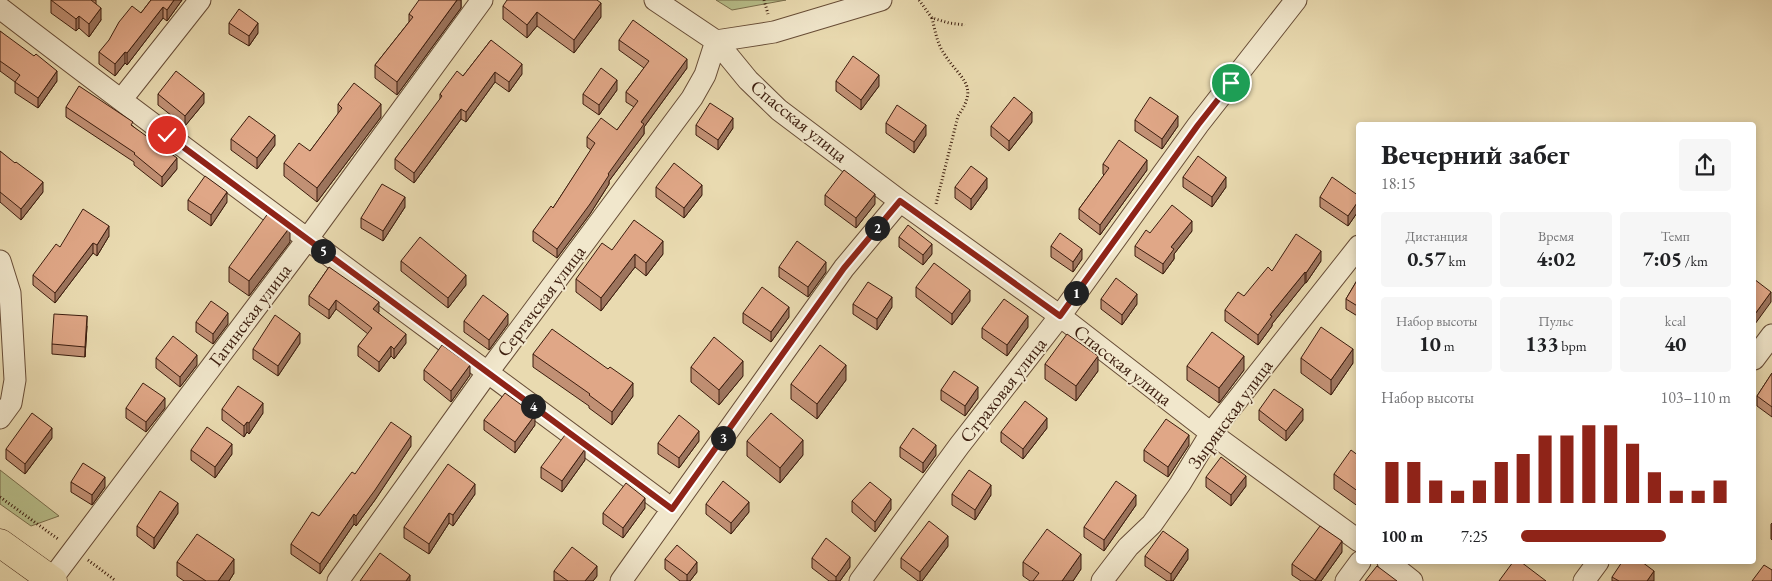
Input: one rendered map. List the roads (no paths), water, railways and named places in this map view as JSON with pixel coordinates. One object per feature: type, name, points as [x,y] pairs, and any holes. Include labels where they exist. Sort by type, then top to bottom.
[{"type":"main road","points":[[0,543],[52,580]]},
{"type":"street","points":[[121,100],[200,0]]},
{"type":"street","name":"Гагинская улица","points":[[52,580],[482,0]]},
{"type":"street","name":"Спасская улица","points":[[655,0],[716,41],[748,80],[779,110],[900,201],[1060,316],[1211,433],[1356,539]]},
{"type":"street","points":[[716,41],[774,32],[881,0]]},
{"type":"street","name":"Страховая улица","points":[[860,581],[959,446],[1060,316],[1198,125],[1296,0]]},
{"type":"street","points":[[0,8],[306,239],[672,509]]},
{"type":"street","name":"Сергачская улица","points":[[338,581],[488,372],[692,98],[705,75],[716,41]]},
{"type":"street","points":[[621,581],[844,268],[900,201]]},
{"type":"street","name":"Зырянская улица","points":[[1102,581],[1128,548],[1152,524],[1180,484],[1211,433],[1356,250]]},
{"type":"street","points":[[0,261],[10,293],[15,380],[11,403],[0,418]]},
{"type":"street","points":[[1346,581],[1359,564]]},
{"type":"street","points":[[1391,564],[1412,581]]},
{"type":"street","points":[[1584,581],[1597,564]]}]
